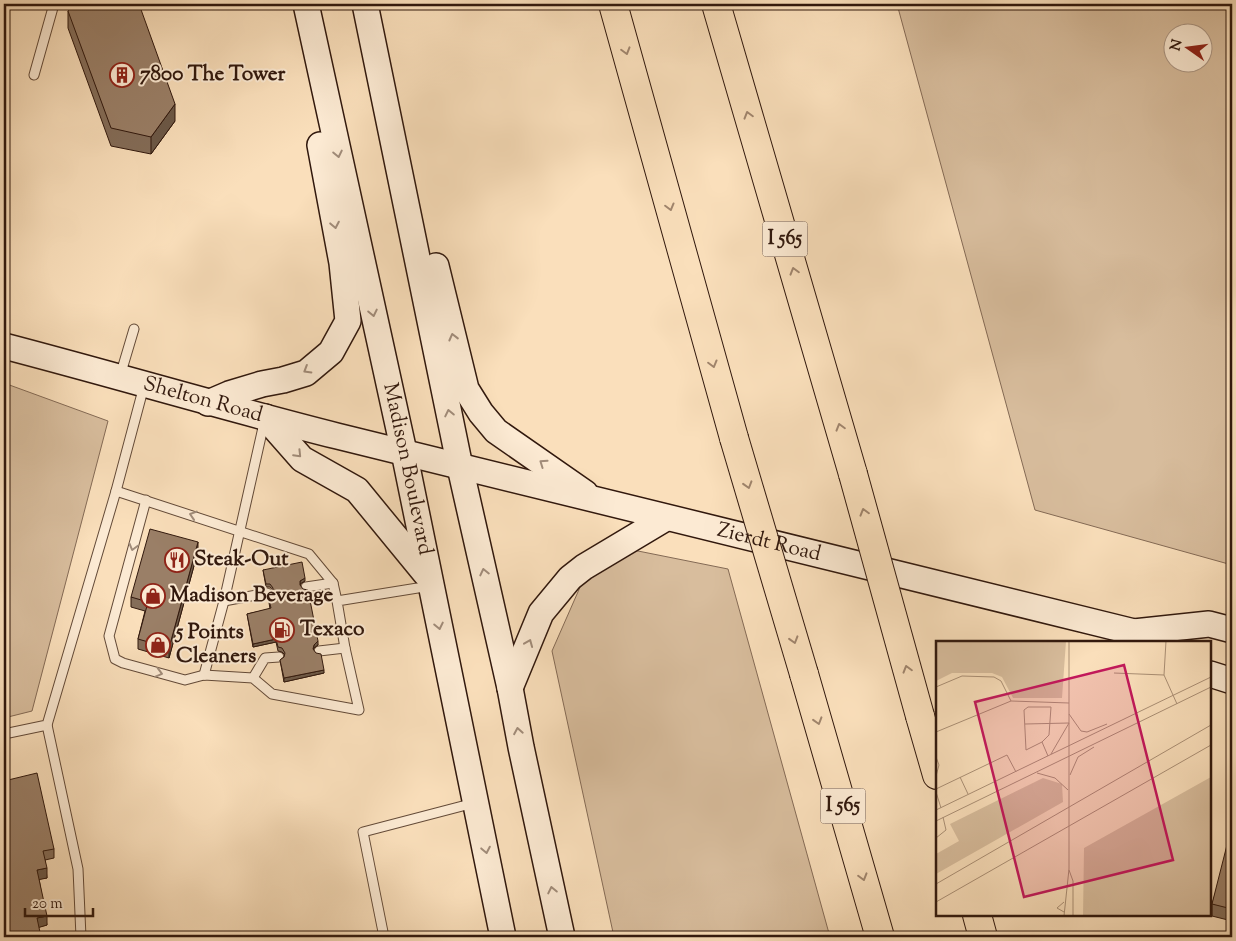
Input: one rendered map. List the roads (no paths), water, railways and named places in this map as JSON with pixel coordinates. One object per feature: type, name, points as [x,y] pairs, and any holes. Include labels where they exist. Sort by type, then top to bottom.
[{"type":"highway","name":"I 565","points":[[613,4],[734,438],[880,937]]},
{"type":"highway","name":"I 565","points":[[716,4],[853,474],[936,772]]},
{"type":"highway","points":[[977,916],[983,937]]},
{"type":"main road","points":[[208,403],[229,394],[306,372],[332,352],[348,321],[342,263],[316,122],[305,4]]},
{"type":"main road","name":"Madison Boulevard","points":[[305,4],[404,452],[503,937]]},
{"type":"main road","points":[[365,4],[460,467],[510,688],[562,937]]},
{"type":"main road","points":[[385,98],[411,166],[466,389],[496,431],[597,502]]},
{"type":"main road","name":"Shelton Road","points":[[4,346],[120,376],[208,403],[404,452]]},
{"type":"main road","points":[[265,417],[302,459],[357,490],[430,581]]},
{"type":"main road","name":"Zierdt Road","points":[[404,452],[597,502],[1143,637],[1209,624],[1232,630]]},
{"type":"main road","points":[[510,688],[541,613],[570,578],[584,567],[666,518]]},
{"type":"main road","points":[[1211,674],[1232,681]]},
{"type":"lane","points":[[34,75],[54,4]]},
{"type":"lane","points":[[120,376],[134,328]]},
{"type":"lane","points":[[82,937],[78,869],[48,725],[116,491],[145,383]]},
{"type":"lane","points":[[204,675],[224,601],[265,417]]},
{"type":"lane","points":[[116,491],[146,500],[239,530],[309,554],[333,583],[344,648],[359,710],[272,694],[253,678],[204,675],[185,680],[115,659],[109,636],[146,500]]},
{"type":"lane","points":[[336,601],[430,581]]},
{"type":"lane","points":[[306,587],[333,583]]},
{"type":"lane","points":[[224,601],[267,593]]},
{"type":"lane","points":[[320,651],[344,648]]},
{"type":"lane","points":[[253,678],[265,658],[279,656]]},
{"type":"lane","points":[[4,734],[48,725]]},
{"type":"lane","points":[[384,937],[364,832],[476,803]]},
{"type":"place","name":"7800 The Tower","points":[[122,75]]},
{"type":"place","name":"Steak-Out","points":[[177,560]]},
{"type":"place","name":"Madison Beverage","points":[[153,596]]},
{"type":"place","name":"Texaco","points":[[282,630]]},
{"type":"place","name":"5 Points Cleaners","points":[[158,645]]}]
